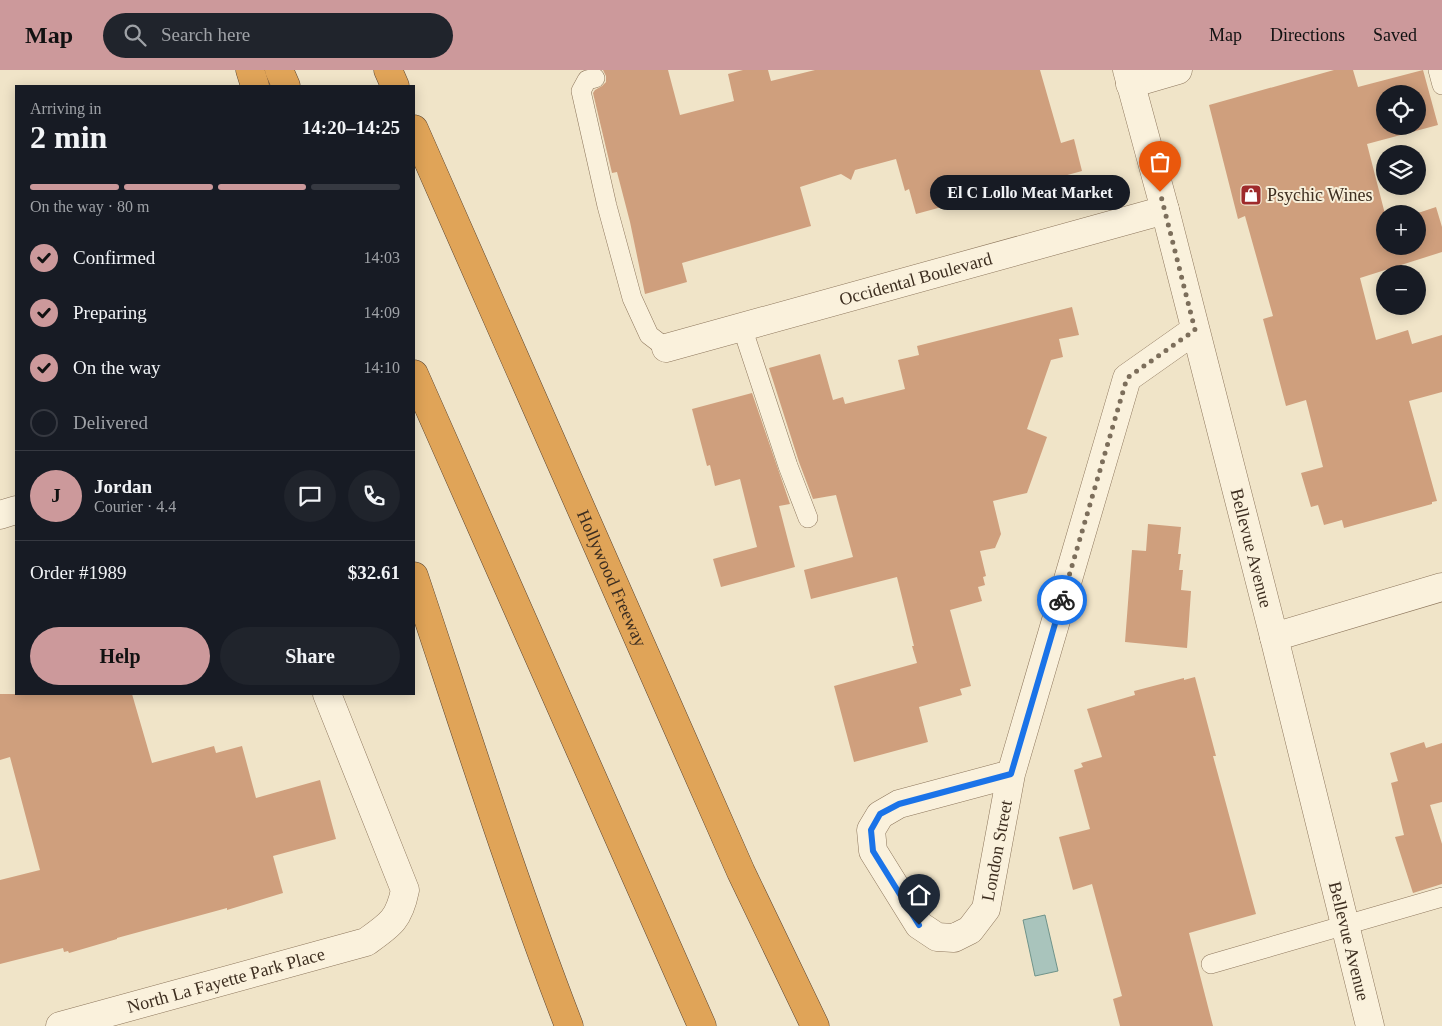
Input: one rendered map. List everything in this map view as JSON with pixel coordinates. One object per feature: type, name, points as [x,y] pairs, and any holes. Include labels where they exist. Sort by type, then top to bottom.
[{"type":"highway","points":[[250,70],[255,85]]},
{"type":"highway","points":[[279,70],[286,85]]},
{"type":"highway","points":[[388,70],[395,85]]},
{"type":"highway","name":"Hollywood Freeway","points":[[415,131],[741,872],[815,1026]]},
{"type":"highway","points":[[415,376],[702,1026]]},
{"type":"highway","points":[[415,579],[488,799],[568,1026]]},
{"type":"street","points":[[1129,77],[1178,70]]},
{"type":"street","name":"Bellevue Avenue","points":[[1129,77],[1165,210],[1274,637],[1370,1026]]},
{"type":"street","name":"Occidental Boulevard","points":[[666,348],[1165,210]]},
{"type":"street","name":"London Street","points":[[1011,774],[899,804],[880,814],[871,830],[873,851],[919,925],[937,938],[954,938],[970,930],[986,909],[1011,774],[1127,378],[1195,330]]},
{"type":"street","points":[[0,515],[15,510]]},
{"type":"street","points":[[1274,637],[1442,587]]},
{"type":"street","name":"North La Fayette Park Place","points":[[60,1026],[366,942],[389,926],[401,910],[405,890],[327,695]]},
{"type":"lane","points":[[1438,70],[1442,85]]},
{"type":"lane","points":[[595,78],[587,80],[581,91],[607,206],[632,298],[650,335],[666,348]]},
{"type":"lane","points":[[742,327],[788,466],[808,518]]},
{"type":"lane","points":[[1211,964],[1442,897]]},
{"type":"water","points":[[1045,915],[1058,971],[1035,976],[1023,920]]},
{"type":"building","points":[[603,70],[668,70],[680,115],[734,101],[728,74],[743,70],[768,70],[771,81],[815,70],[1040,70],[1061,143],[1074,139],[1082,171],[916,214],[909,189],[905,191],[896,159],[855,170],[851,180],[841,174],[800,187],[811,226],[682,263],[687,282],[645,294],[630,222],[617,172],[612,173],[593,93],[606,82]]},
{"type":"building","points":[[1334,70],[1353,70],[1358,87],[1423,70],[1438,125],[1426,128],[1426,85],[1376,85],[1376,135],[1401,135],[1367,144],[1376,179],[1376,195],[1380,195],[1383,205],[1376,205],[1376,255],[1426,255],[1426,210],[1436,207],[1442,227],[1442,252],[1401,265],[1376,265],[1376,273],[1360,278],[1376,340],[1408,330],[1412,344],[1442,335],[1442,392],[1409,401],[1437,501],[1344,528],[1342,520],[1324,525],[1318,505],[1311,507],[1301,473],[1323,467],[1306,400],[1286,406],[1263,319],[1273,316],[1245,216],[1238,219],[1209,105]]},
{"type":"building","points":[[1072,307],[1079,335],[1059,339],[1063,357],[1051,360],[1027,429],[1047,437],[1027,493],[993,501],[1001,534],[995,548],[980,551],[986,576],[983,577],[985,585],[978,587],[982,601],[950,610],[971,686],[960,689],[962,695],[919,707],[928,742],[854,762],[834,686],[917,663],[912,646],[914,646],[897,577],[811,599],[804,570],[853,557],[836,495],[813,499],[769,368],[820,354],[833,400],[843,397],[845,404],[905,389],[898,360],[919,355],[917,346]]},
{"type":"building","points":[[752,393],[790,504],[779,506],[795,567],[721,587],[713,559],[757,547],[740,479],[715,486],[710,465],[707,466],[692,409]]},
{"type":"building","points":[[1148,524],[1181,527],[1178,554],[1181,554],[1179,570],[1183,570],[1181,590],[1191,591],[1187,648],[1125,642],[1132,550],[1146,551]]},
{"type":"building","points":[[1195,677],[1216,756],[1213,756],[1256,914],[1189,933],[1213,1026],[1120,1026],[1113,999],[1122,996],[1092,884],[1073,890],[1059,837],[1090,829],[1074,770],[1083,767],[1081,763],[1102,757],[1087,709],[1135,695],[1134,691]]},
{"type":"building","points":[[0,694],[132,695],[152,763],[214,746],[216,753],[242,746],[256,798],[320,780],[336,839],[273,856],[283,893],[69,953],[68,951],[64,952],[63,948],[0,964],[0,880],[40,870],[10,757],[0,760]]},
{"type":"building","points":[[1424,742],[1426,748],[1442,743],[1442,802],[1430,805],[1442,844],[1442,884],[1413,893],[1395,837],[1404,835],[1391,783],[1398,781],[1390,753]]},
{"type":"way so far","points":[[1062,600],[1127,378],[1195,330],[1160,192]]},
{"type":"place","name":"El C Lollo Meat Market","points":[[1160,192]]},
{"type":"place","name":"Psychic Wines","points":[[1251,195]]},
{"type":"route","points":[[919,925],[873,851],[871,830],[880,814],[899,804],[1011,774],[1062,600]]}]
